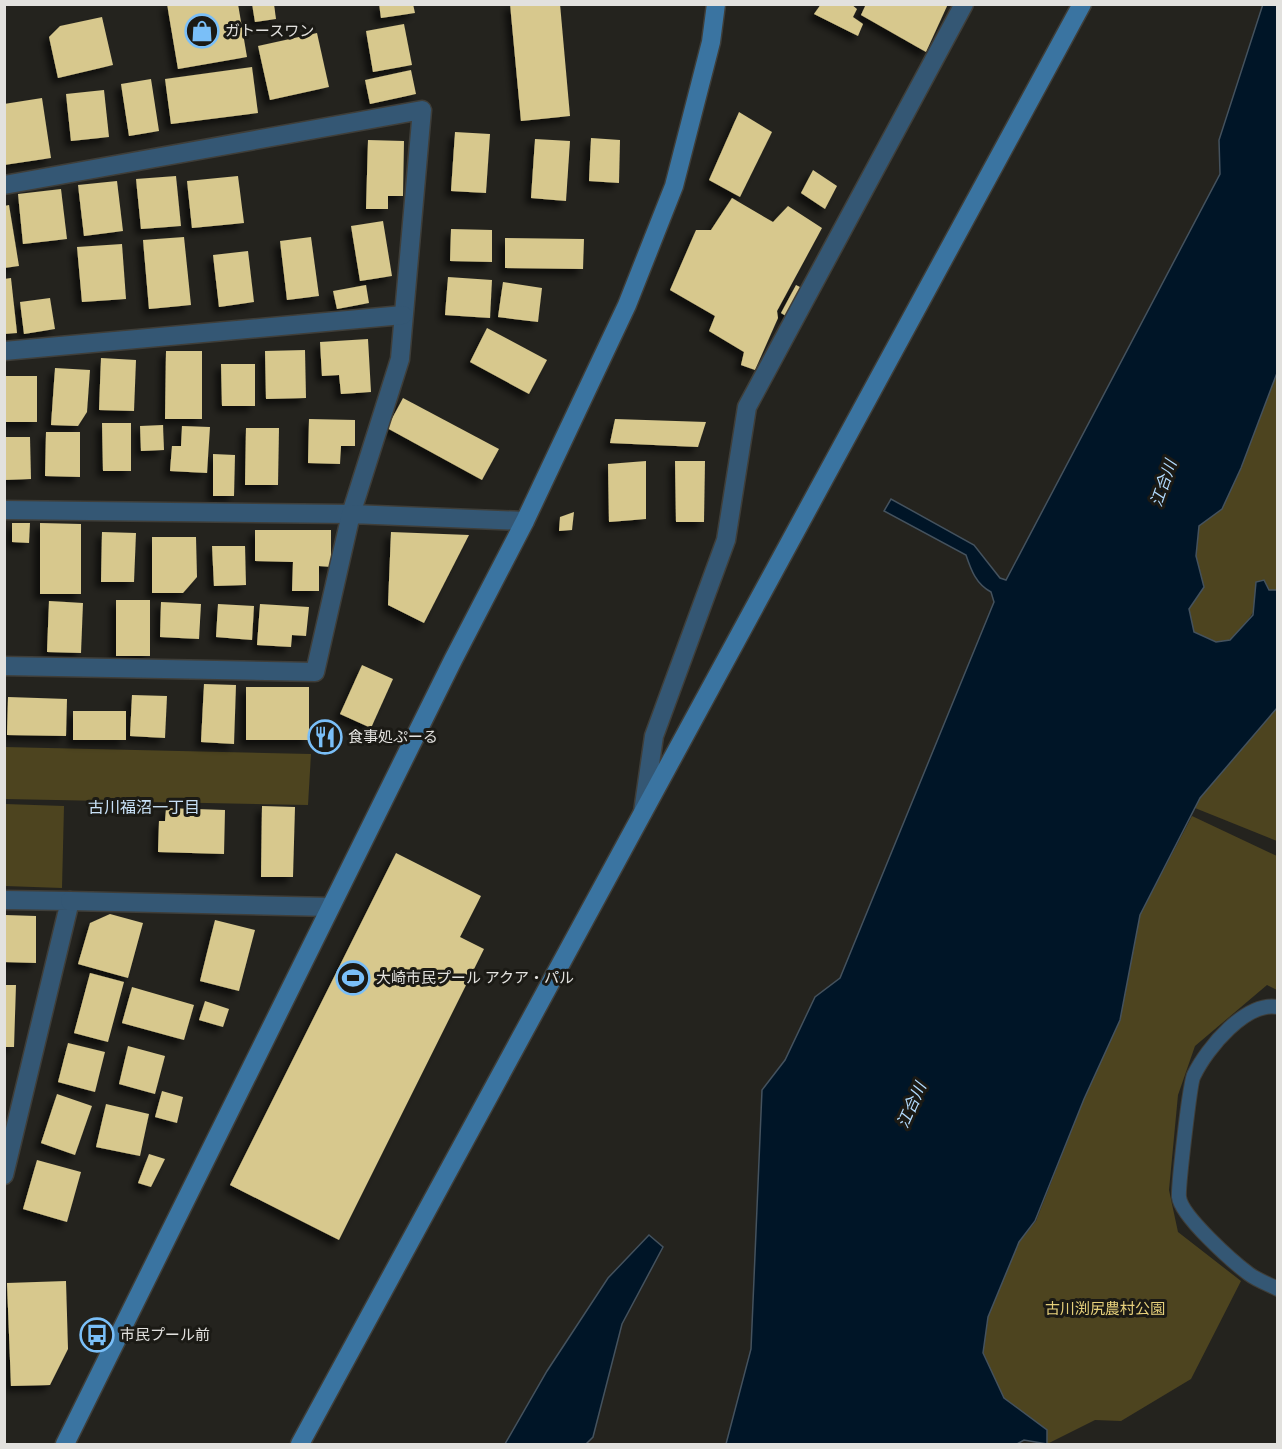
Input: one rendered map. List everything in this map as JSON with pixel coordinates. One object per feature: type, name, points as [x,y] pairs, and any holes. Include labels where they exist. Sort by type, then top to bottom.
[{"type":"street","points":[[65,1444],[330,907],[525,521],[627,305],[674,186],[711,42],[716,4]]},
{"type":"street","points":[[642,816],[654,736],[726,540],[747,407],[963,4]]},
{"type":"street","points":[[300,1444],[1082,4]]},
{"type":"street","points":[[4,184],[422,110],[400,359],[351,514],[315,672],[4,666]]},
{"type":"street","points":[[4,351],[403,315]]},
{"type":"street","points":[[4,510],[351,514],[525,521]]},
{"type":"street","points":[[4,900],[330,907]]},
{"type":"street","points":[[4,1175],[70,901]]},
{"type":"lane","points":[[1278,1007],[1268,1005],[1244,1014],[1213,1046],[1193,1076],[1179,1198],[1190,1218],[1250,1275],[1278,1289]]},
{"type":"green space","points":[[1277,373],[1277,590],[1269,590],[1265,585],[1253,612],[1240,631],[1225,642],[1216,642],[1194,632],[1189,609],[1204,587],[1196,556],[1199,526],[1222,509],[1241,468]]},
{"type":"green space","points":[[1277,708],[1277,841],[1195,808],[1200,798]]},
{"type":"green space","points":[[5,747],[311,754],[308,805],[5,799]]},
{"type":"green space","points":[[5,804],[64,806],[62,888],[5,886]]},
{"type":"green space","name":"古川渕尻農村公園","points":[[1192,816],[1277,856],[1277,990],[1267,985],[1195,1046],[1178,1095],[1169,1190],[1178,1232],[1241,1281],[1191,1379],[1121,1421],[1095,1420],[1047,1444],[1047,1430],[1004,1399],[983,1353],[988,1317],[1019,1242],[1036,1221],[1084,1099],[1120,1020],[1140,915]]},
{"type":"water","name":"江合川","points":[[1263,4],[1278,5],[1277,373],[1241,468],[1222,509],[1199,526],[1196,556],[1204,587],[1189,609],[1194,632],[1216,642],[1230,640],[1253,615],[1256,582],[1264,580],[1269,590],[1277,590],[1277,708],[1200,798],[1140,915],[1120,1020],[1084,1099],[1035,1221],[1019,1242],[988,1317],[983,1353],[1004,1398],[1047,1430],[1047,1444],[1024,1440],[1017,1444],[726,1444],[751,1349],[762,1090],[785,1060],[815,997],[840,978],[994,602],[991,592],[981,585],[975,576],[966,555],[884,511],[891,499],[974,545],[1000,578],[1006,580],[1220,174],[1219,140]]},
{"type":"water","points":[[649,1235],[663,1247],[622,1324],[593,1437],[586,1444],[505,1444],[547,1371],[608,1278]]},
{"type":"building","points":[[167,4],[238,4],[247,57],[178,69]]},
{"type":"building","points":[[252,4],[274,4],[276,19],[255,22]]},
{"type":"building","points":[[379,4],[413,4],[415,13],[381,18]]},
{"type":"building","points":[[510,4],[560,4],[570,116],[521,121]]},
{"type":"building","points":[[821,4],[851,4],[857,9],[853,17],[863,24],[858,36],[814,14]]},
{"type":"building","points":[[866,4],[948,4],[926,52],[861,15]]},
{"type":"building","points":[[102,17],[113,65],[58,78],[49,37],[60,26]]},
{"type":"building","points":[[404,24],[412,65],[373,72],[366,31]]},
{"type":"building","points":[[317,33],[329,87],[270,100],[258,46]]},
{"type":"building","points":[[252,67],[258,113],[171,124],[165,79]]},
{"type":"building","points":[[411,70],[416,94],[370,104],[365,80]]},
{"type":"building","points":[[151,79],[159,131],[129,136],[121,84]]},
{"type":"building","points":[[104,90],[109,137],[71,141],[66,94]]},
{"type":"building","points":[[42,98],[51,158],[4,165],[4,104]]},
{"type":"building","points":[[739,112],[772,132],[740,197],[709,180]]},
{"type":"building","points":[[455,132],[490,134],[486,193],[451,191]]},
{"type":"building","points":[[591,138],[620,140],[619,183],[589,181]]},
{"type":"building","points":[[535,139],[570,141],[566,201],[531,198]]},
{"type":"building","points":[[368,140],[404,141],[403,196],[388,196],[388,209],[366,209]]},
{"type":"building","points":[[813,170],[837,186],[825,209],[801,193]]},
{"type":"building","points":[[176,176],[181,226],[141,229],[136,179]]},
{"type":"building","points":[[238,176],[244,223],[192,228],[187,181]]},
{"type":"building","points":[[117,181],[123,231],[84,236],[78,185]]},
{"type":"building","points":[[61,189],[67,239],[23,244],[18,194]]},
{"type":"building","points":[[732,198],[773,222],[788,206],[822,228],[777,311],[778,318],[755,370],[741,365],[744,352],[709,331],[715,316],[670,290],[696,230],[711,230]]},
{"type":"building","points":[[9,205],[19,266],[4,268],[4,206]]},
{"type":"building","points":[[383,221],[392,276],[360,281],[351,226]]},
{"type":"building","points":[[451,229],[492,230],[492,262],[450,261]]},
{"type":"building","points":[[184,237],[191,305],[149,309],[143,240]]},
{"type":"building","points":[[311,237],[319,296],[287,300],[280,241]]},
{"type":"building","points":[[505,238],[584,239],[583,269],[505,268]]},
{"type":"building","points":[[122,244],[126,299],[82,302],[77,247]]},
{"type":"building","points":[[248,251],[254,302],[219,307],[213,255]]},
{"type":"building","points":[[448,277],[492,280],[490,318],[445,315]]},
{"type":"building","points":[[11,278],[17,333],[4,334],[4,279]]},
{"type":"building","points":[[503,282],[542,288],[538,322],[498,317]]},
{"type":"building","points":[[366,285],[369,303],[337,309],[333,291]]},
{"type":"building","points":[[796,285],[806,290],[791,319],[781,313]]},
{"type":"building","points":[[50,298],[55,329],[24,334],[20,302]]},
{"type":"building","points":[[487,328],[547,360],[529,394],[470,362]]},
{"type":"building","points":[[368,339],[371,392],[341,394],[339,375],[322,376],[320,342]]},
{"type":"building","points":[[305,350],[306,398],[266,399],[265,351]]},
{"type":"building","points":[[166,351],[202,351],[202,419],[165,419]]},
{"type":"building","points":[[101,358],[136,360],[134,411],[99,410]]},
{"type":"building","points":[[221,364],[255,364],[255,406],[222,406]]},
{"type":"building","points":[[55,368],[90,370],[87,412],[78,426],[51,425]]},
{"type":"building","points":[[5,376],[37,376],[37,422],[5,422]]},
{"type":"building","points":[[403,398],[499,449],[482,480],[387,428]]},
{"type":"building","points":[[309,419],[355,420],[355,446],[341,446],[340,464],[308,463]]},
{"type":"building","points":[[615,419],[706,422],[698,447],[610,443]]},
{"type":"building","points":[[102,423],[131,423],[131,471],[103,471]]},
{"type":"building","points":[[163,425],[164,450],[141,451],[140,426]]},
{"type":"building","points":[[182,426],[210,427],[207,473],[170,471],[172,446],[181,446]]},
{"type":"building","points":[[246,428],[279,428],[278,485],[245,485]]},
{"type":"building","points":[[46,432],[80,432],[80,477],[45,476]]},
{"type":"building","points":[[4,437],[30,437],[31,479],[4,480]]},
{"type":"building","points":[[213,454],[235,455],[234,496],[213,496]]},
{"type":"building","points":[[646,461],[646,519],[609,522],[608,464]]},
{"type":"building","points":[[675,461],[705,461],[704,522],[676,522]]},
{"type":"building","points":[[574,512],[572,530],[559,531],[560,517]]},
{"type":"building","points":[[12,523],[30,523],[29,543],[12,542]]},
{"type":"building","points":[[40,523],[81,524],[81,594],[40,594]]},
{"type":"building","points":[[255,530],[331,530],[331,567],[319,566],[319,591],[292,591],[293,562],[255,561]]},
{"type":"building","points":[[102,532],[136,533],[134,582],[101,582]]},
{"type":"building","points":[[391,532],[469,535],[424,623],[388,605]]},
{"type":"building","points":[[152,537],[196,537],[197,577],[183,593],[152,593]]},
{"type":"building","points":[[212,546],[245,546],[246,585],[214,586]]},
{"type":"building","points":[[116,600],[150,600],[150,656],[116,656]]},
{"type":"building","points":[[49,601],[83,603],[81,653],[47,652]]},
{"type":"building","points":[[161,602],[201,604],[199,639],[160,637]]},
{"type":"building","points":[[218,604],[254,606],[252,640],[216,637]]},
{"type":"building","points":[[260,604],[309,607],[306,636],[292,635],[291,647],[257,645]]},
{"type":"building","points":[[362,665],[393,679],[371,728],[340,714]]},
{"type":"building","points":[[204,684],[236,685],[234,744],[201,742]]},
{"type":"building","points":[[246,687],[309,687],[309,740],[246,740]]},
{"type":"building","points":[[132,695],[167,696],[165,738],[130,736]]},
{"type":"building","points":[[8,697],[67,699],[66,736],[7,735]]},
{"type":"building","points":[[73,711],[126,711],[126,740],[73,740]]},
{"type":"building","points":[[262,806],[295,807],[293,877],[261,877]]},
{"type":"building","points":[[166,808],[225,810],[224,854],[158,852],[159,821],[165,821]]},
{"type":"building","points":[[396,853],[481,896],[460,937],[484,949],[339,1240],[230,1185]]},
{"type":"building","points":[[110,914],[143,923],[128,978],[78,964],[90,923]]},
{"type":"building","points":[[5,915],[36,916],[36,963],[4,962]]},
{"type":"building","points":[[215,920],[255,930],[239,991],[200,981]]},
{"type":"building","points":[[90,973],[124,982],[108,1042],[74,1033]]},
{"type":"building","points":[[4,985],[16,985],[14,1047],[4,1047]]},
{"type":"building","points":[[132,987],[194,1005],[184,1040],[122,1023]]},
{"type":"building","points":[[205,1001],[229,1009],[223,1027],[199,1020]]},
{"type":"building","points":[[68,1043],[105,1052],[95,1092],[58,1082]]},
{"type":"building","points":[[128,1046],[165,1056],[155,1094],[119,1084]]},
{"type":"building","points":[[162,1091],[183,1097],[177,1123],[155,1117]]},
{"type":"building","points":[[57,1094],[92,1106],[75,1155],[41,1143]]},
{"type":"building","points":[[106,1104],[149,1114],[140,1156],[96,1147]]},
{"type":"building","points":[[149,1154],[165,1159],[151,1187],[138,1183]]},
{"type":"building","points":[[37,1160],[81,1172],[67,1222],[23,1209]]},
{"type":"building","points":[[66,1281],[68,1349],[50,1385],[11,1386],[7,1283]]},
{"type":"place","name":"ガトースワン","points":[[202,31]]},
{"type":"place","name":"食事処ぷーる","points":[[325,737]]},
{"type":"place","name":"大崎市民プール アクア・パル","points":[[353,978]]},
{"type":"place","name":"市民プール前","points":[[97,1335]]},
{"type":"district","name":"古川福沼一丁目","points":[[144,807]]}]
